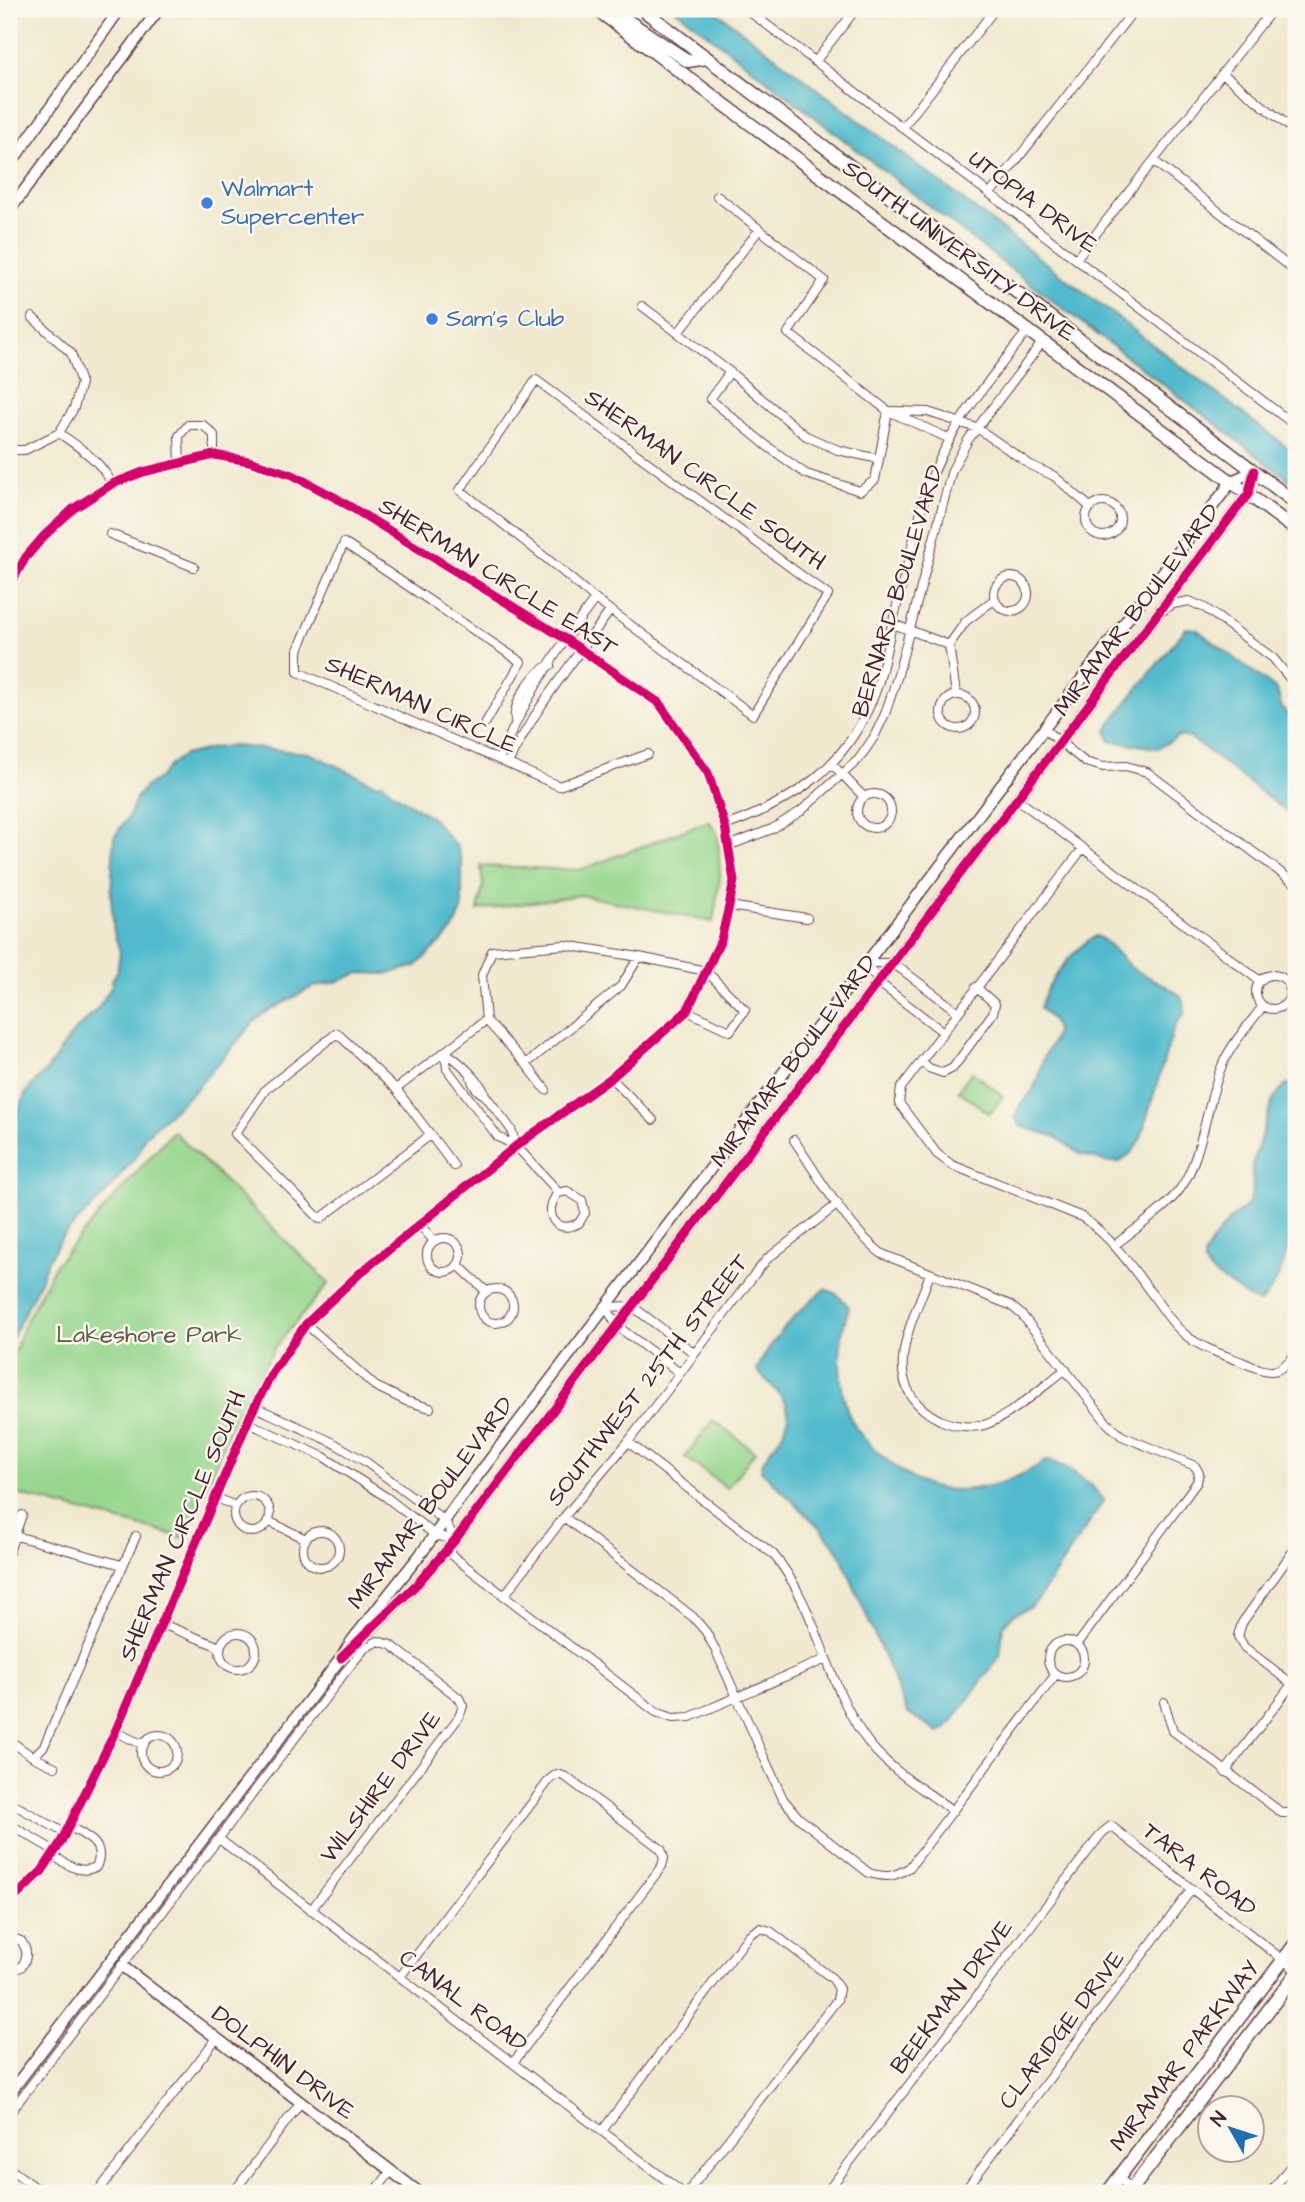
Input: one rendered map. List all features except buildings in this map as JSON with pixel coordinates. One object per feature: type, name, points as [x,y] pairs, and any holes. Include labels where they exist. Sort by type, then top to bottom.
[{"type":"main road","name":"SOUTH UNIVERSITY DRIVE","points":[[596,9],[1296,530]]},
{"type":"main road","points":[[610,9],[688,61],[707,58]]},
{"type":"main road","name":"SOUTH UNIVERSITY DRIVE","points":[[642,9],[1296,503]]},
{"type":"main road","name":"MIRAMAR PARKWAY","points":[[1107,2193],[1296,1943]]},
{"type":"main road","name":"MIRAMAR PARKWAY","points":[[1133,2192],[1296,1972]]},
{"type":"street","points":[[9,166],[120,9]]},
{"type":"street","points":[[9,211],[159,9]]},
{"type":"street","name":"UTOPIA DRIVE","points":[[746,9],[1293,423]]},
{"type":"street","points":[[815,62],[856,9]]},
{"type":"street","points":[[903,127],[995,9]]},
{"type":"street","points":[[990,194],[1135,9]]},
{"type":"street","points":[[1076,259],[1273,9]]},
{"type":"street","points":[[1223,74],[1296,132]]},
{"type":"street","points":[[1154,161],[1296,272]]},
{"type":"street","points":[[717,196],[824,280],[788,332],[888,411],[948,438]]},
{"type":"street","points":[[678,333],[759,230]]},
{"type":"street","points":[[642,306],[730,372],[806,436],[838,450],[878,459]]},
{"type":"street","points":[[9,450],[25,450],[59,433],[74,408],[81,383],[71,353],[32,317]]},
{"type":"street","name":"BERNARD BOULEVARD","points":[[725,826],[760,813],[791,797],[831,763],[855,734],[874,697],[925,495],[936,464],[959,421],[1028,329]]},
{"type":"street","name":"BERNARD BOULEVARD","points":[[728,846],[772,829],[801,811],[859,759],[885,714],[897,678],[949,481],[962,450],[1044,340]]},
{"type":"street","points":[[730,372],[710,399],[806,474],[860,491],[875,480],[888,411]]},
{"type":"street","name":"SHERMAN CIRCLE SOUTH","points":[[536,380],[828,595],[753,715],[595,600],[460,490],[536,380]]},
{"type":"street","points":[[888,411],[928,412],[977,428],[1032,466],[1054,476],[1090,507]]},
{"type":"street","points":[[1293,423],[1296,413]]},
{"type":"street","points":[[180,465],[180,436],[188,425],[203,425],[214,435],[214,455]]},
{"type":"street","points":[[59,433],[93,458],[104,469],[112,484]]},
{"type":"street","name":"SHERMAN CIRCLE EAST","points":[[9,586],[26,556],[44,536],[73,509],[112,484],[143,472],[214,455],[249,461],[293,475],[567,640],[659,703],[708,774],[725,826]]},
{"type":"street","name":"MIRAMAR BOULEVARD","points":[[9,2094],[1231,481],[1254,471]]},
{"type":"street","name":"MIRAMAR BOULEVARD","points":[[341,1658],[418,1583],[455,1540],[1249,493],[1254,471]]},
{"type":"street","points":[[1101,502],[1112,505],[1119,514],[1120,523],[1116,530],[1101,537],[1090,531],[1085,519],[1090,507],[1101,502]]},
{"type":"street","points":[[110,534],[194,567]]},
{"type":"street","name":"SHERMAN CIRCLE","points":[[486,722],[521,662],[344,543],[298,650],[298,672],[559,786],[648,754]]},
{"type":"street","points":[[956,694],[949,645],[966,621],[995,599],[998,583],[1006,577],[1017,577],[1028,588],[1025,604],[1017,610],[1001,608],[995,599]]},
{"type":"street","points":[[503,761],[516,722],[578,621],[595,600]]},
{"type":"street","points":[[1157,614],[1173,604],[1189,601],[1205,608],[1273,658],[1296,686]]},
{"type":"street","points":[[503,761],[580,649],[610,611]]},
{"type":"street","points":[[893,624],[949,645]]},
{"type":"street","points":[[516,722],[514,713],[518,701],[538,671],[551,665]]},
{"type":"street","points":[[535,689],[547,697]]},
{"type":"street","points":[[956,694],[970,698],[975,707],[973,722],[960,729],[946,724],[942,716],[944,702],[956,694]]},
{"type":"street","points":[[1044,729],[1084,762],[1103,767],[1126,766],[1147,772],[1296,884]]},
{"type":"street","points":[[831,763],[864,797]]},
{"type":"street","points":[[879,794],[888,801],[891,806],[890,817],[883,825],[872,828],[859,818],[858,807],[864,797],[879,794]]},
{"type":"street","points":[[1017,799],[1260,981]]},
{"type":"street","name":"SHERMAN CIRCLE SOUTH","points":[[9,1903],[41,1871],[66,1830],[114,1732],[254,1407],[272,1373],[306,1324],[359,1274],[516,1146],[611,1078],[687,1011],[721,940],[729,906],[734,881],[725,826]]},
{"type":"street","points":[[1083,848],[921,1060],[901,1088],[899,1103],[936,1154],[952,1165],[1082,1217],[1100,1229],[1172,1321],[1186,1336],[1200,1345],[1266,1372],[1278,1371],[1286,1366],[1296,1353]]},
{"type":"street","points":[[729,906],[807,918]]},
{"type":"street","points":[[546,1090],[486,1020],[482,975],[492,951],[565,946],[706,971],[745,1010],[730,1031],[687,1011]]},
{"type":"street","points":[[526,1064],[621,986],[639,957]]},
{"type":"street","points":[[867,963],[893,963],[958,1012]]},
{"type":"street","points":[[867,963],[878,982],[943,1032]]},
{"type":"street","points":[[1270,975],[1281,976],[1291,990],[1288,1002],[1273,1010],[1263,1006],[1256,997],[1260,981],[1270,975]]},
{"type":"street","points":[[921,1060],[929,1068],[943,1073],[953,1068],[993,1013],[995,1004],[976,987]]},
{"type":"street","points":[[1288,1002],[1296,1008]]},
{"type":"street","points":[[1115,1245],[1173,1198],[1182,1187],[1190,1171],[1228,1053],[1263,1006]]},
{"type":"street","points":[[396,1089],[486,1020]]},
{"type":"street","points":[[429,1136],[320,1219],[235,1134],[266,1089],[337,1033],[396,1089],[454,1166]]},
{"type":"street","points":[[445,1052],[458,1060],[483,1088],[485,1095],[511,1129],[516,1146]]},
{"type":"street","points":[[445,1052],[447,1069],[498,1137],[516,1146],[558,1193]]},
{"type":"street","points":[[611,1078],[653,1120]]},
{"type":"street","points":[[473,1103],[485,1095]]},
{"type":"street","points":[[794,1140],[838,1204],[872,1246],[882,1254],[1010,1306],[1022,1315],[1108,1424],[1122,1436],[1195,1466],[1199,1473],[1197,1482],[1077,1645]]},
{"type":"street","points":[[567,1191],[582,1200],[585,1213],[575,1226],[560,1226],[553,1219],[551,1205],[558,1193],[567,1191]]},
{"type":"street","name":"SOUTHWEST 25TH STREET","points":[[504,1596],[564,1517],[628,1442],[767,1259],[838,1204]]},
{"type":"street","points":[[420,1226],[434,1241]]},
{"type":"street","points":[[445,1237],[456,1242],[461,1251],[458,1265],[446,1272],[435,1270],[427,1255],[430,1245],[445,1237]]},
{"type":"street","points":[[458,1265],[486,1291]]},
{"type":"street","points":[[930,1274],[903,1346],[901,1366],[907,1388],[927,1413],[945,1422],[984,1426],[1000,1419],[1066,1369]]},
{"type":"street","points":[[497,1289],[511,1297],[513,1308],[504,1322],[488,1322],[480,1313],[479,1301],[486,1291],[497,1289]]},
{"type":"street","points":[[680,1373],[617,1326],[606,1307],[632,1306],[694,1353]]},
{"type":"street","points":[[306,1324],[375,1386],[406,1401],[430,1408]]},
{"type":"street","points":[[254,1407],[332,1442],[366,1462],[444,1521],[455,1540]]},
{"type":"street","points":[[247,1423],[324,1457],[357,1476],[435,1535],[455,1540]]},
{"type":"street","points":[[628,1442],[773,1554],[788,1571],[864,1738],[891,1765],[953,1811]]},
{"type":"street","points":[[257,1496],[269,1509],[268,1521],[261,1530],[244,1530],[239,1527],[234,1517],[235,1506],[244,1497],[257,1496]]},
{"type":"street","points":[[215,1497],[235,1506]]},
{"type":"street","points":[[9,1552],[22,1515]]},
{"type":"street","points":[[564,1517],[693,1617],[715,1648],[783,1799],[799,1818],[869,1873],[881,1877],[897,1876],[910,1867],[1056,1674]]},
{"type":"street","points":[[268,1521],[306,1539]]},
{"type":"street","points":[[316,1532],[333,1536],[338,1547],[335,1559],[326,1566],[310,1564],[303,1549],[306,1539],[316,1532]]},
{"type":"street","points":[[16,1536],[122,1565]]},
{"type":"street","points":[[33,1757],[44,1746],[136,1536]]},
{"type":"street","points":[[1226,1772],[1294,1686],[1244,1647],[1238,1636],[1242,1623],[1296,1547]]},
{"type":"street","points":[[446,1551],[467,1564],[504,1596],[656,1712],[673,1718],[690,1717],[826,1659]]},
{"type":"street","points":[[162,1624],[220,1647]]},
{"type":"street","points":[[231,1634],[243,1634],[255,1645],[255,1657],[242,1669],[230,1668],[221,1659],[220,1647],[231,1634]]},
{"type":"street","name":"MIRAMAR BOULEVARD","points":[[9,2114],[346,1671],[365,1648],[378,1641]]},
{"type":"street","name":"WILSHIRE DRIVE","points":[[311,1910],[459,1717],[463,1706],[459,1698],[391,1645],[378,1641]]},
{"type":"street","points":[[1060,1642],[1077,1645],[1083,1655],[1082,1667],[1068,1677],[1056,1674],[1048,1659],[1051,1648],[1060,1642]]},
{"type":"street","points":[[1164,1702],[1173,1731],[1282,1813],[1296,1813]]},
{"type":"street","points":[[114,1732],[144,1745]]},
{"type":"street","points":[[152,1737],[169,1738],[176,1746],[177,1758],[165,1770],[153,1770],[142,1757],[144,1745],[152,1737]]},
{"type":"street","points":[[9,1740],[33,1757],[55,1767]]},
{"type":"street","points":[[400,1977],[550,1779],[557,1774],[566,1777],[661,1849],[664,1858],[662,1866],[513,2063]]},
{"type":"street","points":[[9,1802],[66,1830],[86,1836],[99,1847],[101,1857],[96,1867],[86,1872],[76,1870],[9,1824]]},
{"type":"street","name":"TARA ROAD","points":[[1111,1826],[1296,1972]]},
{"type":"street","name":"BEEKMAN DRIVE","points":[[826,2193],[1102,1833],[1111,1826]]},
{"type":"street","name":"CANAL ROAD","points":[[219,1839],[685,2193]]},
{"type":"street","name":"CLARIDGE DRIVE","points":[[964,2193],[1192,1889]]},
{"type":"street","points":[[602,2132],[749,1935],[760,1928],[770,1931],[832,1979],[839,1989],[837,2000],[685,2193]]},
{"type":"street","points":[[9,1937],[24,1945],[27,1957],[21,1967],[9,1972]]},
{"type":"street","name":"DOLPHIN DRIVE","points":[[121,1966],[420,2193]]},
{"type":"street","points":[[97,2193],[216,2039]]},
{"type":"street","points":[[233,2193],[300,2103]]},
{"type":"street","points":[[1270,2193],[1296,2159]]},
{"type":"street","points":[[9,2168],[43,2193]]},
{"type":"street","points":[[374,2193],[391,2171]]},
{"type":"street","points":[[1118,2179],[1133,2192]]},
{"type":"green space","points":[[709,821],[718,835],[720,878],[713,922],[581,895],[478,910],[483,887],[481,866],[580,870]]},
{"type":"green space","points":[[972,1072],[1003,1096],[990,1114],[958,1090]]},
{"type":"green space","name":"Lakeshore Park","points":[[173,1131],[329,1283],[275,1347],[234,1420],[185,1538],[9,1492],[9,1368],[23,1327],[55,1265]]},
{"type":"green space","points":[[713,1420],[755,1452],[727,1488],[685,1457]]},
{"type":"water","points":[[675,9],[713,9],[1296,454],[1296,485],[1007,266]]},
{"type":"water","points":[[1186,628],[1196,629],[1277,690],[1282,709],[1296,720],[1296,819],[1191,738],[1179,736],[1158,748],[1110,741],[1107,731],[1112,721]]},
{"type":"water","points":[[234,746],[309,753],[375,784],[383,783],[432,818],[457,847],[462,862],[462,910],[451,932],[416,966],[387,974],[359,973],[312,987],[263,1014],[253,1023],[195,1090],[145,1136],[139,1152],[109,1190],[62,1237],[47,1262],[9,1344],[9,1130],[27,1091],[47,1070],[72,1034],[97,1009],[112,986],[120,952],[114,932],[111,895],[114,837],[130,814],[136,798],[171,764],[184,755]]},
{"type":"water","points":[[1096,936],[1133,969],[1178,994],[1183,1001],[1185,1013],[1172,1034],[1140,1140],[1132,1152],[1120,1162],[1107,1162],[1080,1154],[1056,1137],[1021,1126],[1015,1118],[1020,1105],[1034,1087],[1056,1034],[1054,1024],[1040,1008],[1043,998],[1070,957]]},
{"type":"water","points":[[1286,1084],[1296,1086],[1295,1201],[1285,1260],[1274,1284],[1260,1303],[1245,1296],[1211,1272],[1206,1267],[1204,1257],[1220,1231],[1249,1202],[1253,1188],[1252,1165],[1273,1099]]},
{"type":"water","points":[[825,1289],[838,1295],[849,1307],[842,1333],[840,1360],[848,1413],[867,1442],[898,1469],[935,1488],[969,1490],[1010,1480],[1047,1460],[1078,1476],[1104,1500],[1039,1598],[1030,1607],[1014,1614],[1003,1626],[1000,1656],[947,1728],[939,1733],[908,1713],[839,1551],[821,1529],[761,1470],[765,1457],[783,1433],[788,1413],[781,1396],[757,1370],[786,1326]]},
{"type":"cycle path","points":[[9,586],[26,557],[44,536],[73,509],[112,484],[143,472],[214,455],[249,461],[293,475],[336,498],[567,640],[659,703],[708,773],[725,826],[734,881],[721,940],[687,1011],[611,1078],[516,1146],[359,1274],[306,1324],[272,1373],[251,1414],[115,1732],[61,1842],[42,1871],[9,1903]]},
{"type":"cycle path","points":[[341,1658],[418,1583],[455,1540],[1249,493],[1254,471]]},
{"type":"place","name":"Walmart Supercenter","points":[[207,203]]},
{"type":"place","name":"Sam's Club","points":[[432,319]]}]
